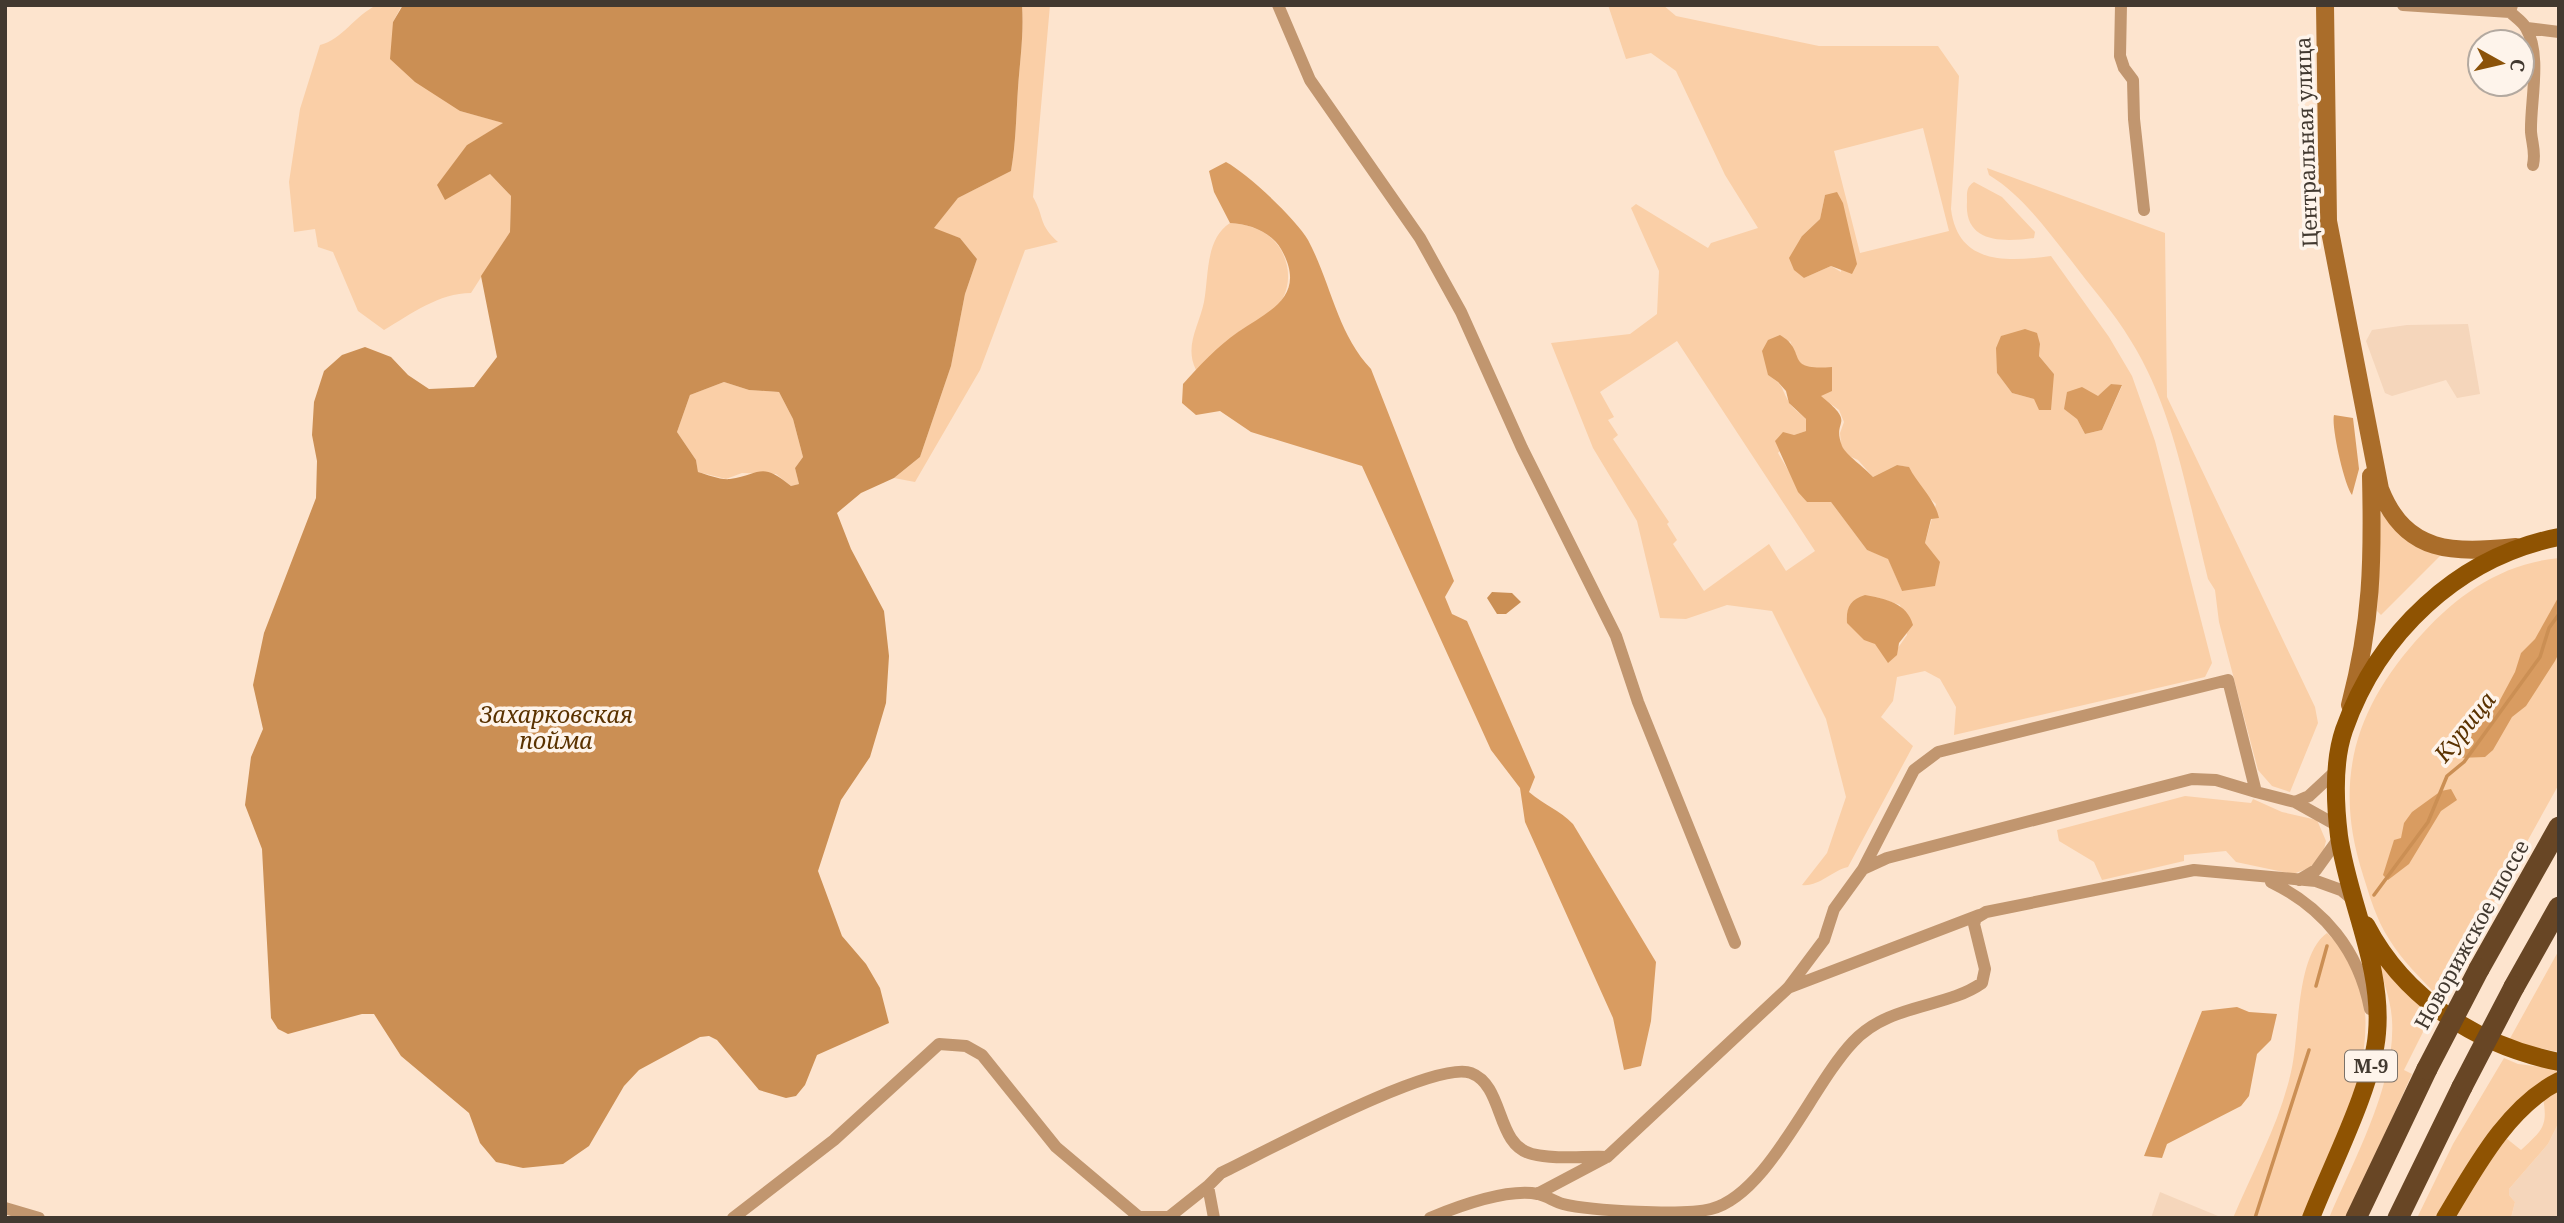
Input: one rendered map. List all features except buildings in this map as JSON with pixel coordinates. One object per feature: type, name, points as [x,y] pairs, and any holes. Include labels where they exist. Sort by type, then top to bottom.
[{"type":"highway","name":"Новорижское шоссе","points":[[2356,1218],[2427,1069],[2479,969],[2559,827]]},
{"type":"highway","points":[[2398,1218],[2462,1087],[2559,906]]},
{"type":"main road","name":"Центральная улица","points":[[2325,5],[2328,221],[2370,441]]},
{"type":"main road","name":"М-9","points":[[2370,441],[2380,489],[2399,523],[2432,546],[2467,551],[2515,547],[2559,537]]},
{"type":"main road","name":"М-9","points":[[2311,1218],[2370,1068],[2378,1012],[2339,832],[2337,770],[2343,732],[2367,633],[2372,593],[2370,441]]},
{"type":"main road","name":"М-9","points":[[2343,732],[2383,656],[2428,603],[2476,565],[2515,547]]},
{"type":"main road","name":"М-9","points":[[2355,903],[2370,933],[2400,974],[2445,1015],[2488,1041],[2559,1062]]},
{"type":"main road","points":[[2445,1218],[2480,1163],[2517,1115],[2533,1098],[2559,1081]]},
{"type":"street","points":[[1278,5],[1310,80],[1420,238],[1461,312],[1522,448],[1616,636],[1638,702],[1735,943]]},
{"type":"street","points":[[2121,5],[2120,56],[2124,68],[2133,80],[2134,119],[2144,210]]},
{"type":"street","points":[[2403,5],[2511,9],[2527,28]]},
{"type":"street","points":[[2536,29],[2559,32]]},
{"type":"street","points":[[2533,165],[2536,153],[2531,133],[2535,98]]},
{"type":"street","points":[[1430,1218],[1493,1198],[1537,1194],[1607,1157],[1788,988],[1824,940],[1834,909],[1863,869],[1914,771],[1927,758],[1938,752],[2228,680],[2256,792]]},
{"type":"street","points":[[2295,802],[2312,794],[2337,770]]},
{"type":"street","points":[[1863,869],[1887,858],[2192,779],[2216,780],[2295,802],[2339,832],[2316,870],[2303,879],[2291,881]]},
{"type":"street","points":[[1788,988],[1979,915],[2194,870],[2291,881],[2316,881],[2340,890],[2355,903]]},
{"type":"street","points":[[2262,877],[2309,905],[2330,924],[2357,963],[2371,1012],[2370,1068]]},
{"type":"street","points":[[1537,1194],[1563,1204],[1645,1211],[1689,1212],[1725,1205],[1746,1190],[1759,1175],[1822,1082],[1853,1042],[1866,1030],[1894,1014],[1982,983],[1985,969],[1974,924],[1979,915]]},
{"type":"street","points":[[733,1218],[834,1140],[939,1044],[966,1046],[982,1055],[1056,1146],[1139,1217],[1169,1217],[1221,1173],[1408,1083],[1453,1069],[1472,1073],[1489,1089],[1514,1145],[1532,1154],[1607,1157]]},
{"type":"street","points":[[1208,1186],[1214,1218]]},
{"type":"street","points":[[5,1208],[39,1218]]},
{"type":"shaded area","points":[[377,5],[402,5],[393,22],[460,111],[504,123],[467,145],[475,182],[490,174],[511,196],[510,232],[471,293],[437,300],[384,330],[358,311],[333,252],[318,247],[315,229],[294,232],[289,182],[300,109],[320,45],[335,38]]},
{"type":"shaded area","points":[[1022,5],[1050,5],[1033,197],[1044,225],[1058,242],[1025,250],[980,370],[915,482],[894,478],[920,457],[951,366],[965,294],[977,259],[960,238],[933,229],[958,198],[1011,171]]},
{"type":"shaded area","points":[[1608,5],[1663,5],[1676,16],[1819,46],[1938,46],[1959,76],[1951,209],[1956,227],[1963,241],[1987,256],[2018,259],[2051,256],[2109,337],[2132,376],[2155,441],[2212,663],[2205,677],[1954,735],[1956,707],[1940,679],[1925,671],[1897,677],[1893,701],[1881,717],[1913,746],[1848,867],[1814,884],[1802,885],[1827,853],[1846,797],[1826,719],[1772,611],[1727,605],[1686,619],[1660,618],[1637,521],[1593,448],[1551,343],[1630,334],[1657,314],[1659,271],[1631,208],[1636,204],[1708,248],[1711,243],[1758,228],[1725,175],[1676,71],[1651,53],[1626,59]],"holes":[[[1923,128],[1949,231],[1860,253],[1834,151]],[[1825,195],[1843,203],[1841,272],[1831,266],[1804,278],[1802,236],[1820,219]],[[1677,341],[1815,551],[1786,571],[1769,544],[1704,591],[1673,544],[1677,540],[1667,524],[1669,522],[1613,439],[1618,435],[1608,420],[1614,417],[1600,392]],[[1790,341],[1799,363],[1810,369],[1820,396],[1839,410],[1844,422],[1840,433],[1841,445],[1847,455],[1858,460],[1873,477],[1897,465],[1908,467],[1919,488],[1936,504],[1925,543],[1902,591],[1888,558],[1867,550],[1831,502],[1807,502],[1778,453],[1794,435],[1806,431],[1806,419],[1790,404],[1777,382],[1768,375]],[[2040,344],[2039,356],[2054,374],[2034,399],[2012,393],[1997,373]],[[2111,384],[2122,386],[2102,430],[2085,434],[2077,419]],[[1876,597],[1900,605],[1907,635],[1888,662],[1875,643]]]},
{"type":"shaded area","points":[[1226,162],[1270,197],[1308,240],[1342,324],[1359,355],[1371,369],[1454,581],[1445,597],[1452,614],[1467,621],[1535,777],[1529,792],[1573,824],[1656,962],[1651,1021],[1641,1066],[1624,1070],[1613,1018],[1525,822],[1520,788],[1491,750],[1362,466],[1251,432],[1220,411],[1196,415],[1182,403],[1183,384],[1223,344],[1272,309],[1287,290],[1290,279],[1288,265],[1281,249],[1271,237],[1252,227],[1230,223],[1214,192],[1209,171]]},
{"type":"shaded area","points":[[1987,168],[2165,233],[2167,397],[2315,707],[2318,723],[2290,792],[2272,786],[2258,770],[2219,622],[2215,590],[2208,579],[2178,457],[2159,397],[2146,368],[2117,320],[2052,236],[2023,203],[1989,175]]},
{"type":"shaded area","points":[[1974,182],[2002,197],[2035,232],[2034,238],[1999,239],[1979,233],[1968,216],[1968,190]]},
{"type":"shaded area","points":[[1837,192],[1843,203],[1857,264],[1852,274],[1831,266],[1804,278],[1794,270],[1789,258],[1802,236],[1820,219],[1825,195]]},
{"type":"shaded area","points":[[1230,223],[1259,230],[1272,238],[1285,258],[1288,284],[1277,308],[1237,333],[1196,370],[1191,353],[1192,344],[1204,302],[1212,248],[1216,238]]},
{"type":"shaded area","points":[[2468,324],[2480,394],[2457,398],[2446,380],[2392,396],[2385,393],[2366,341],[2372,330],[2407,325]]},
{"type":"shaded area","points":[[2025,329],[2037,333],[2039,356],[2054,374],[2051,410],[2039,410],[2034,399],[2012,393],[1997,373],[1996,348],[2001,336]]},
{"type":"shaded area","points":[[1780,335],[1789,341],[1801,363],[1807,366],[1832,367],[1832,391],[1821,396],[1841,418],[1839,437],[1847,453],[1873,477],[1897,465],[1909,467],[1930,498],[1939,518],[1931,519],[1925,543],[1940,562],[1935,586],[1902,591],[1888,559],[1867,550],[1831,502],[1807,502],[1798,492],[1775,441],[1783,432],[1794,435],[1806,431],[1806,419],[1789,403],[1786,391],[1768,375],[1762,351],[1768,340]]},
{"type":"shaded area","points":[[724,382],[749,390],[779,392],[793,419],[803,457],[795,468],[799,484],[791,486],[776,474],[742,473],[726,479],[698,472],[696,460],[677,432],[690,395]]},
{"type":"shaded area","points":[[2111,384],[2122,385],[2102,430],[2085,434],[2077,419],[2064,409],[2067,392],[2082,387],[2098,396]]},
{"type":"shaded area","points":[[2334,415],[2353,418],[2359,469],[2352,495],[2339,455]]},
{"type":"shaded area","points":[[2381,512],[2398,533],[2441,555],[2381,615],[2377,611]]},
{"type":"shaded area","points":[[2559,558],[2559,784],[2440,999],[2394,947],[2380,924],[2371,900],[2354,840],[2350,807],[2356,745],[2366,716],[2381,688],[2400,660],[2437,618],[2467,593],[2501,573],[2539,561]]},
{"type":"shaded area","points":[[1865,595],[1895,603],[1906,612],[1913,625],[1899,643],[1897,655],[1888,663],[1875,644],[1864,640],[1847,623],[1850,605]]},
{"type":"shaded area","points":[[2559,596],[2559,653],[2555,661],[2526,706],[2512,717],[2493,750],[2485,757],[2459,758],[2459,747],[2500,700],[2515,672],[2521,653],[2535,639]]},
{"type":"shaded area","points":[[2451,789],[2457,800],[2441,811],[2409,864],[2388,880],[2383,875],[2394,840],[2401,838],[2404,823],[2412,812],[2441,791]]},
{"type":"shaded area","points":[[2185,796],[2251,803],[2253,799],[2282,812],[2317,820],[2326,841],[2322,857],[2309,868],[2293,874],[2236,862],[2226,851],[2184,855],[2184,861],[2102,880],[2094,862],[2059,841],[2057,830]]},
{"type":"shaded area","points":[[2327,933],[2351,964],[2363,998],[2365,1034],[2360,1072],[2348,1111],[2305,1218],[2233,1218],[2286,1091],[2294,1057],[2304,978],[2309,959]]},
{"type":"shaded area","points":[[2559,950],[2559,1052],[2508,1042]]},
{"type":"shaded area","points":[[2376,957],[2431,1016],[2404,1070],[2412,1074],[2347,1218],[2329,1218],[2371,1121],[2387,1070],[2392,1020]]},
{"type":"shaded area","points":[[2237,1007],[2249,1012],[2277,1014],[2271,1040],[2257,1054],[2249,1096],[2241,1106],[2167,1144],[2162,1158],[2144,1156],[2202,1011]]},
{"type":"shaded area","points":[[2504,1058],[2518,1064],[2559,1069],[2559,1073],[2439,1218],[2417,1218],[2453,1144]]},
{"type":"shaded area","points":[[2559,1087],[2559,1122],[2548,1144],[2509,1189],[2509,1195],[2515,1202],[2511,1218],[2451,1218],[2506,1138],[2521,1150],[2539,1132],[2545,1115],[2543,1097]]},
{"type":"shaded area","points":[[2559,1122],[2559,1218],[2511,1218],[2515,1202],[2509,1195],[2509,1189],[2548,1144]]},
{"type":"shaded area","points":[[2160,1192],[2218,1216],[2218,1218],[2151,1218]]},
{"type":"water","name":"Захарковская пойма","points":[[403,5],[1022,5],[1011,171],[958,198],[934,228],[960,238],[977,259],[965,294],[951,366],[920,457],[894,478],[861,493],[837,513],[851,549],[884,611],[889,656],[886,703],[870,757],[841,800],[818,871],[842,936],[866,964],[880,988],[889,1023],[817,1055],[805,1085],[796,1096],[786,1098],[759,1090],[717,1040],[709,1036],[700,1037],[639,1070],[624,1086],[589,1146],[563,1164],[523,1168],[496,1162],[480,1143],[469,1113],[401,1056],[374,1014],[362,1014],[288,1034],[278,1029],[271,1018],[262,849],[245,805],[251,757],[263,729],[253,685],[264,633],[316,498],[317,461],[312,435],[314,402],[324,371],[342,355],[365,347],[391,357],[408,375],[429,389],[474,387],[497,357],[481,276],[510,232],[511,196],[490,174],[445,200],[437,185],[467,145],[503,123],[460,111],[415,82],[390,59],[393,22]],"holes":[[[724,382],[749,390],[779,392],[793,419],[803,457],[795,468],[799,484],[791,486],[767,471],[726,479],[698,472],[696,460],[677,432],[690,395]]]},
{"type":"water","points":[[1492,592],[1512,593],[1521,602],[1506,614],[1497,614],[1487,598]]},
{"type":"waterway","name":"Курица","points":[[2374,895],[2428,822],[2447,776],[2464,762],[2540,657],[2549,628],[2559,614]]},
{"type":"waterway","name":"Курица","points":[[2316,986],[2327,946]]},
{"type":"waterway","name":"Курица","points":[[2255,1218],[2309,1050]]}]
